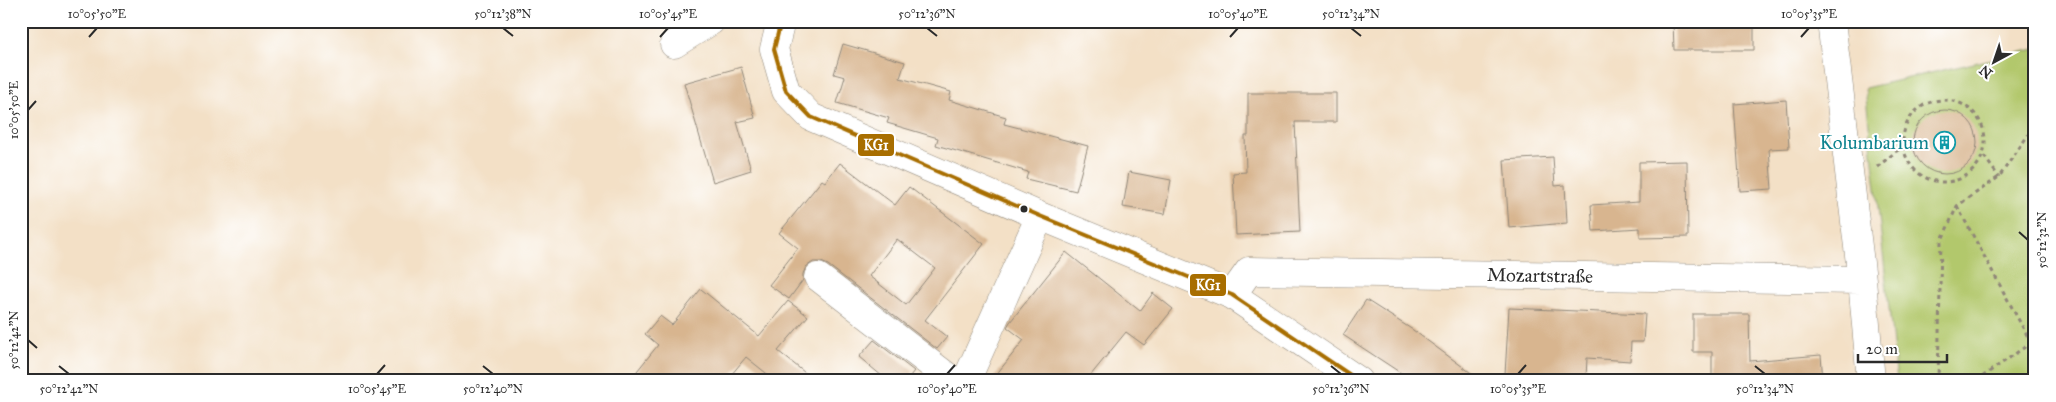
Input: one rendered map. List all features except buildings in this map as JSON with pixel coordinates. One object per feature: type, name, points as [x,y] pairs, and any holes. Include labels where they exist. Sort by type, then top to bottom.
[{"type":"street","points":[[674,44],[711,21]]},
{"type":"street","points":[[781,21],[774,49],[786,91],[811,117],[1040,216],[1232,295],[1358,381]]},
{"type":"street","points":[[1831,21],[1862,280],[1871,381]]},
{"type":"street","points":[[966,381],[1040,216]]},
{"type":"street","name":"Mozartstraße","points":[[1232,295],[1249,270],[1862,280]]},
{"type":"street","points":[[818,277],[954,381]]},
{"type":"path","points":[[1984,156],[1976,169],[1960,180],[1946,183],[1924,178],[1915,171],[1904,151],[1903,136],[1909,119],[1919,108],[1926,104],[1947,100],[1961,103],[1974,112],[1982,124],[1986,146],[1984,156],[1999,176]]},
{"type":"path","points":[[1938,381],[1941,242],[1957,206],[1999,176],[2035,125]]},
{"type":"path","points":[[1957,206],[2035,350]]},
{"type":"path","points":[[1976,381],[2035,340]]},
{"type":"green space","points":[[2035,49],[2035,381],[1897,381],[1865,88]]},
{"type":"transit line","name":"KG1","points":[[781,21],[774,49],[786,91],[811,117],[1040,216],[1232,295],[1359,381]]},
{"type":"place","name":"Kolumbarium","points":[[1945,142]]}]
